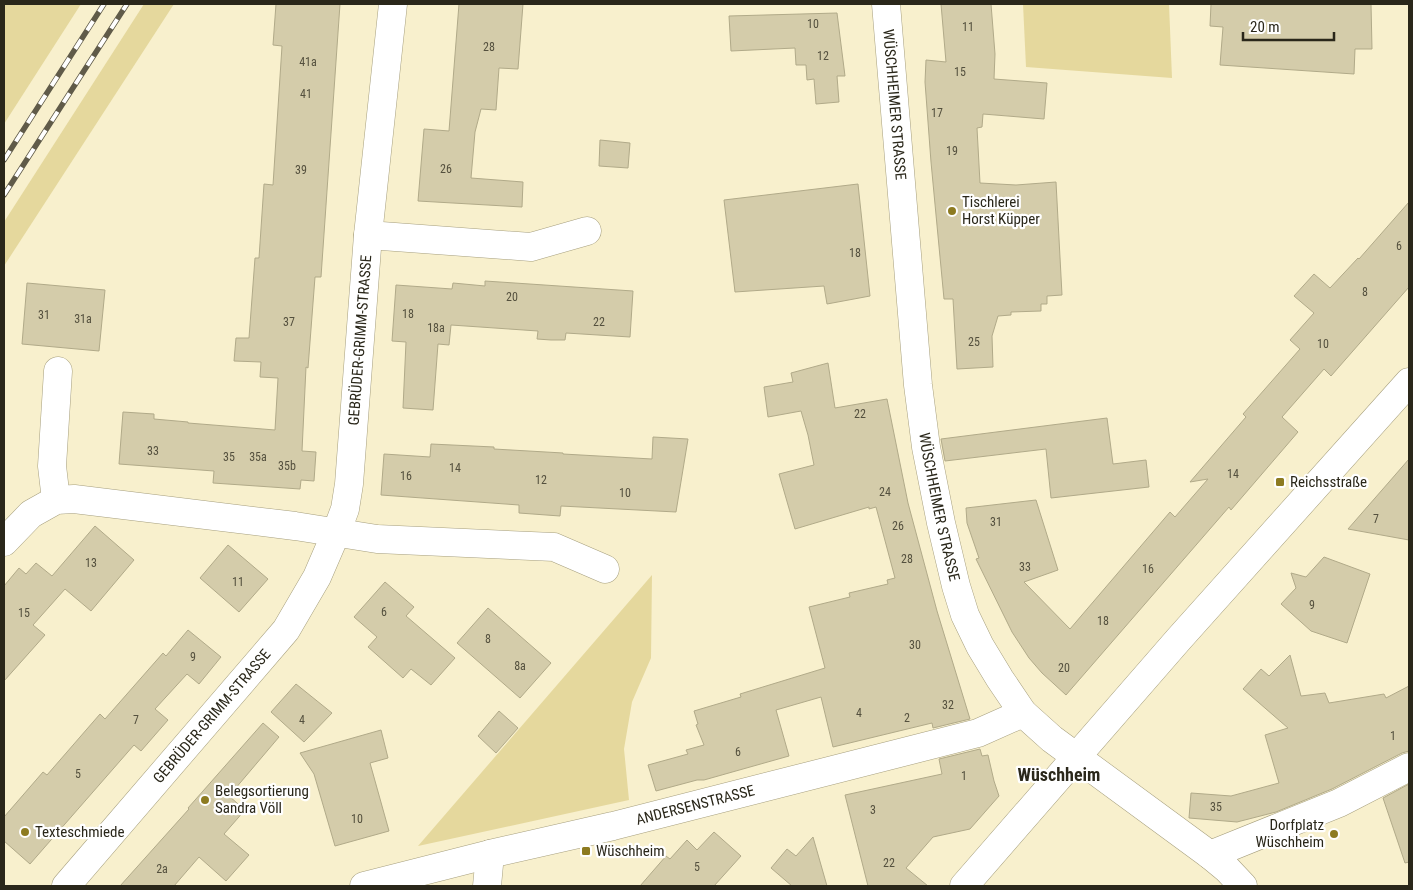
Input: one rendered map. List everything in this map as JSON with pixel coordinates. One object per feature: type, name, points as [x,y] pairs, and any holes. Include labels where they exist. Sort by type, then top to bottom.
[{"type":"street","name":"GEBRÜDER-GRIMM-STRASSE","points":[[66,886],[286,630],[317,578],[345,509],[350,484],[368,235],[393,4]]},
{"type":"street","name":"WÜSCHHEIMER STRASSE","points":[[886,4],[918,385],[926,447],[946,549],[965,615],[980,646],[1023,713],[1077,758],[1210,855],[1243,886]]},
{"type":"street","name":"GEBRÜDER-GRIMM-STRASSE","points":[[368,235],[531,246],[587,231]]},
{"type":"street","points":[[56,500],[52,466],[58,371]]},
{"type":"street","points":[[964,886],[1178,640],[1409,382]]},
{"type":"street","points":[[4,542],[31,514],[56,500],[74,499],[295,526],[377,539],[554,547],[605,569]]},
{"type":"street","name":"ANDERSENSTRASSE","points":[[364,886],[603,828],[978,733],[1023,713]]},
{"type":"street","points":[[1210,855],[1339,803],[1409,767]]},
{"type":"street","points":[[487,886],[490,854]]},
{"type":"shaded area","points":[[4,4],[81,4],[4,124]]},
{"type":"shaded area","points":[[144,4],[174,4],[4,266],[4,222]]},
{"type":"shaded area","points":[[1023,4],[1169,4],[1172,78],[1026,67]]},
{"type":"shaded area","points":[[652,575],[651,658],[632,702],[624,749],[629,800],[418,846]]},
{"type":"building","points":[[276,4],[340,4],[321,277],[315,277],[308,368],[306,367],[302,451],[316,452],[314,481],[301,480],[300,489],[213,483],[214,471],[119,464],[123,412],[154,414],[154,419],[275,430],[278,378],[260,377],[261,362],[234,361],[236,338],[249,338],[255,258],[259,258],[264,184],[273,185],[282,46],[273,45]]},
{"type":"building","points":[[459,4],[523,4],[518,69],[499,68],[496,110],[481,109],[475,132],[471,178],[523,182],[522,207],[418,201],[424,129],[449,131]]},
{"type":"building","points":[[941,4],[991,4],[995,54],[994,79],[1047,83],[1044,119],[983,114],[982,127],[977,128],[980,183],[1016,185],[1056,182],[1062,295],[1047,296],[1047,304],[1041,304],[1041,311],[1011,312],[1011,315],[998,316],[992,336],[993,367],[957,369],[953,299],[944,299],[925,82],[926,60],[946,62]]},
{"type":"building","points":[[1211,4],[1371,4],[1372,49],[1355,49],[1354,74],[1220,65],[1223,27],[1210,26]]},
{"type":"building","points":[[837,13],[845,76],[837,76],[839,102],[816,104],[814,79],[807,80],[806,65],[796,65],[795,48],[731,51],[729,16]]},
{"type":"building","points":[[600,140],[630,143],[628,168],[599,166]]},
{"type":"building","points":[[858,184],[870,296],[827,304],[824,286],[735,292],[724,200]]},
{"type":"building","points":[[1409,202],[1409,287],[1331,376],[1324,369],[1282,417],[1298,432],[1231,510],[1229,507],[1066,695],[1029,658],[1012,632],[976,559],[979,558],[967,523],[966,508],[1036,500],[1058,570],[1024,582],[1070,629],[1170,512],[1175,517],[1208,479],[1190,482],[1246,417],[1243,414],[1300,349],[1290,340],[1314,313],[1294,296],[1314,274],[1330,288],[1359,259]]},
{"type":"building","points":[[485,281],[633,291],[630,337],[566,333],[565,340],[551,340],[537,339],[538,331],[451,325],[449,345],[438,344],[433,410],[403,408],[406,342],[392,341],[396,285],[452,289],[453,283],[485,286]]},
{"type":"building","points":[[27,283],[105,290],[99,351],[22,344]]},
{"type":"building","points":[[828,363],[835,408],[887,399],[908,503],[937,611],[970,719],[933,728],[932,723],[833,747],[821,697],[776,710],[789,756],[704,780],[697,780],[656,791],[648,765],[688,754],[686,750],[704,745],[696,725],[698,724],[694,711],[741,697],[740,694],[825,668],[809,607],[850,597],[849,593],[888,584],[887,580],[895,578],[876,507],[869,509],[869,507],[795,529],[779,474],[814,465],[808,435],[801,411],[768,417],[764,387],[793,382],[791,373]]},
{"type":"building","points":[[1107,418],[1113,464],[1146,460],[1149,487],[1051,498],[1046,449],[945,461],[941,439]]},
{"type":"building","points":[[653,437],[688,439],[676,512],[561,506],[560,516],[519,513],[519,505],[381,495],[384,454],[430,457],[431,444],[652,459]]},
{"type":"building","points":[[1409,459],[1409,540],[1348,529],[1389,482]]},
{"type":"building","points":[[95,526],[134,560],[91,611],[65,589],[33,625],[45,635],[4,681],[4,586],[19,568],[26,574],[36,563],[52,576]]},
{"type":"building","points":[[228,545],[268,579],[239,612],[200,578]]},
{"type":"building","points":[[1324,557],[1370,574],[1347,643],[1311,631],[1281,604],[1296,588],[1291,573],[1306,577]]},
{"type":"building","points":[[385,582],[414,607],[406,616],[455,658],[431,685],[411,669],[403,678],[368,647],[377,637],[354,617]]},
{"type":"building","points":[[488,608],[551,663],[520,698],[457,643]]},
{"type":"building","points":[[188,630],[221,657],[199,684],[187,674],[155,709],[168,720],[141,751],[134,745],[30,864],[4,841],[4,817],[43,772],[47,775],[100,714],[105,719],[163,653],[166,656]]},
{"type":"building","points":[[1290,655],[1301,696],[1325,693],[1329,703],[1384,694],[1386,698],[1409,686],[1409,751],[1332,789],[1276,812],[1237,822],[1189,818],[1191,793],[1231,796],[1279,783],[1265,735],[1288,728],[1243,689],[1261,669],[1269,676]]},
{"type":"building","points":[[296,684],[332,713],[304,742],[271,712]]},
{"type":"building","points":[[499,711],[518,728],[496,753],[478,736]]},
{"type":"building","points":[[263,723],[279,737],[229,796],[245,810],[224,834],[249,855],[226,881],[199,857],[174,886],[120,886],[189,809]]},
{"type":"building","points":[[381,730],[388,758],[370,763],[389,831],[335,846],[314,774],[300,753]]},
{"type":"building","points":[[980,749],[982,756],[988,755],[999,796],[970,829],[933,837],[906,868],[928,886],[868,886],[845,795],[942,774],[939,759]]},
{"type":"building","points":[[1409,784],[1409,862],[1405,863],[1383,798]]},
{"type":"building","points":[[714,832],[741,856],[714,886],[640,886],[666,856],[670,859],[687,840],[697,850]]},
{"type":"building","points":[[813,837],[827,886],[792,886],[771,868],[787,849],[796,856]]},
{"type":"railway","points":[[4,160],[104,4]]},
{"type":"railway","points":[[4,195],[127,4]]},
{"type":"place","name":"Tischlerei Horst Küpper","points":[[952,211]]},
{"type":"place","name":"Reichsstraße","points":[[1280,482]]},
{"type":"place","name":"Belegsortierung Sandra Völl","points":[[205,800]]},
{"type":"place","name":"Texteschmiede","points":[[25,832]]},
{"type":"place","name":"Dorfplatz Wüschheim","points":[[1334,834]]},
{"type":"place","name":"Wüschheim","points":[[586,851]]},
{"type":"district","name":"Wüschheim","points":[[1059,775]]}]
